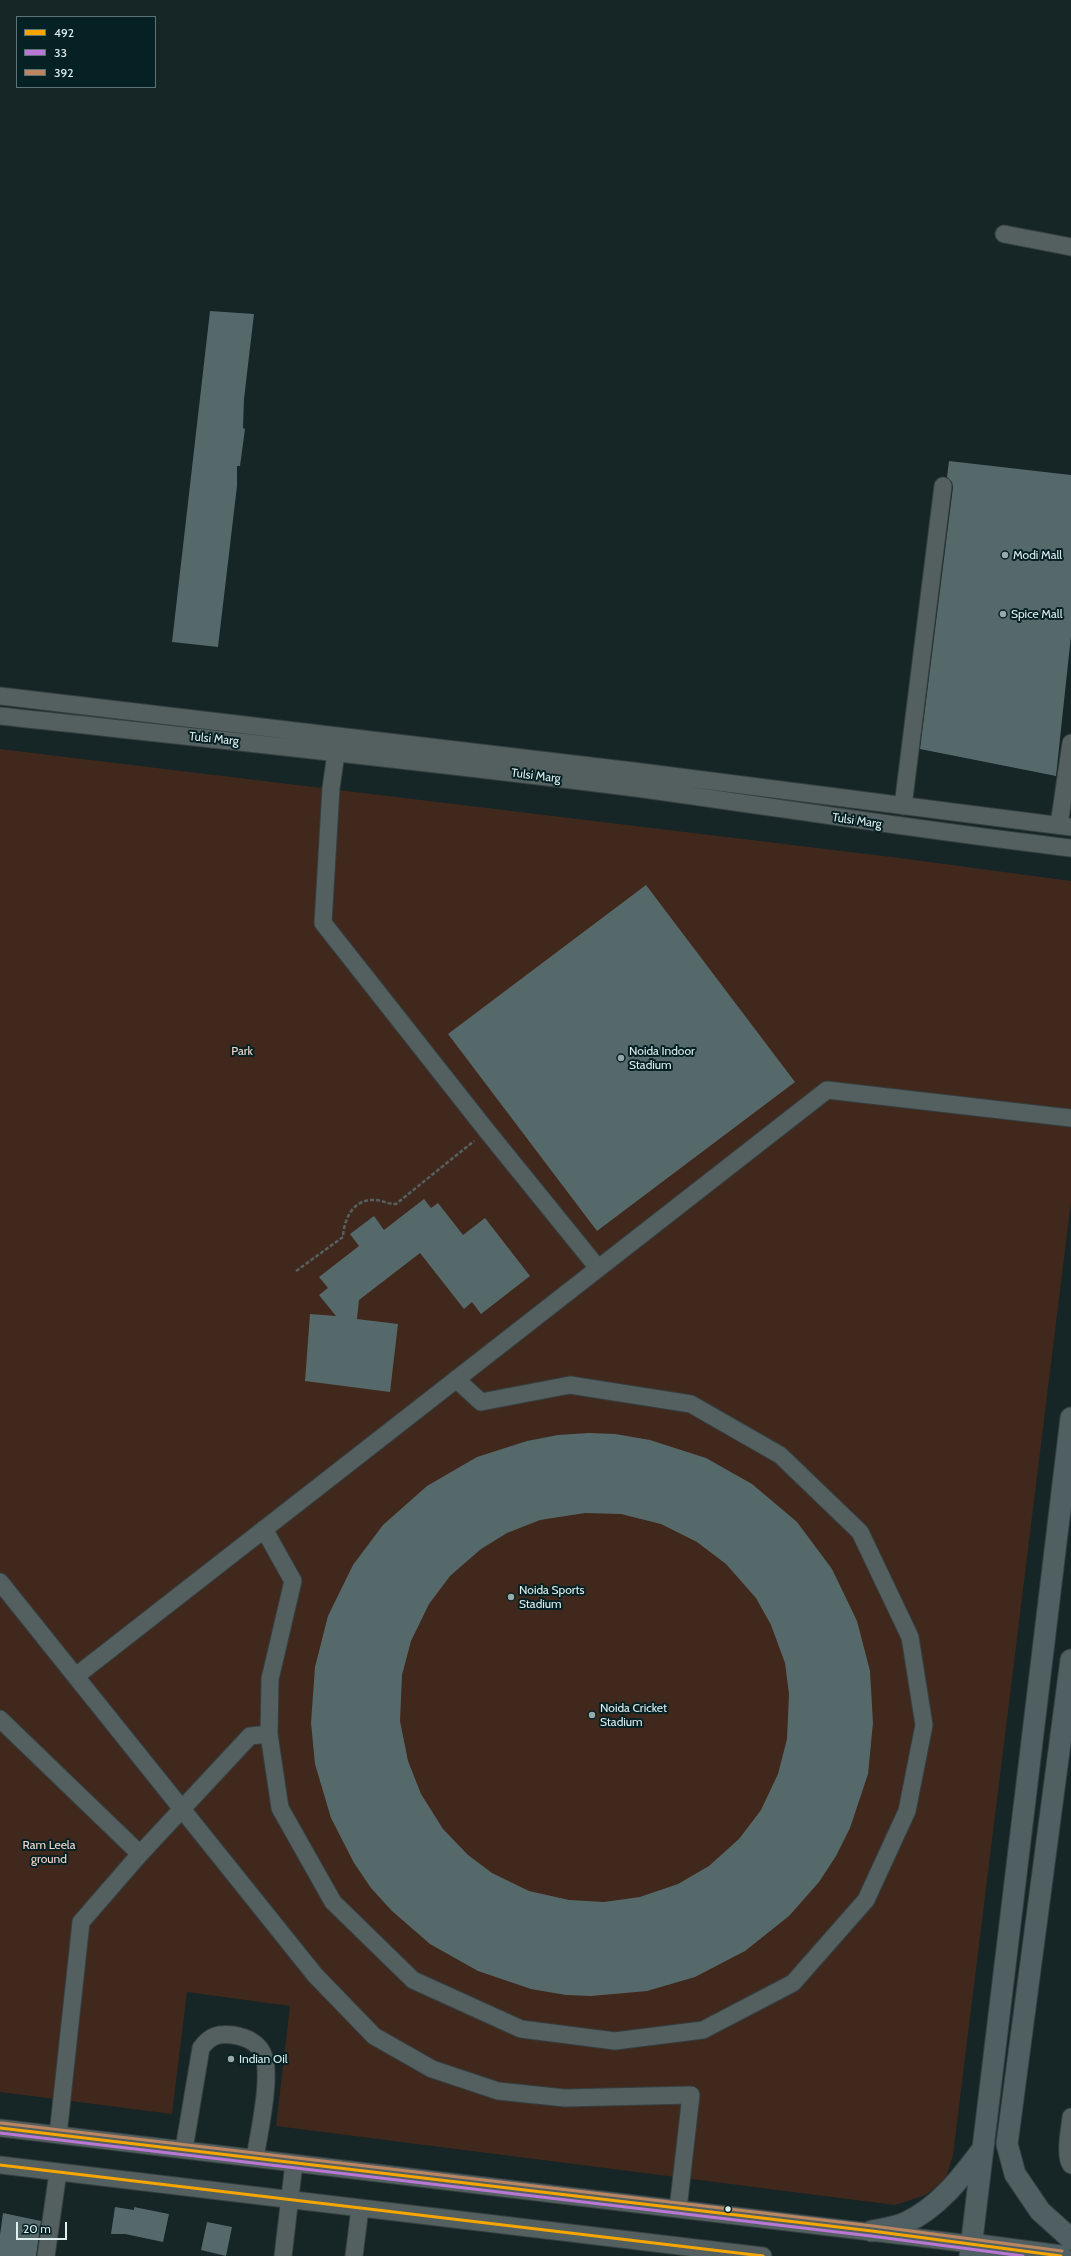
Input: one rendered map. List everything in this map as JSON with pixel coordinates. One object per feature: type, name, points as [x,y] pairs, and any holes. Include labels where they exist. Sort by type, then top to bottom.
[{"type":"main road","points":[[1061,2256],[971,2250],[982,2149],[1067,1493],[1071,1418]]},
{"type":"main road","points":[[1071,1660],[1007,2144],[1015,2174],[1040,2211],[1071,2239]]},
{"type":"main road","points":[[872,2232],[904,2223],[926,2211],[959,2181],[982,2149]]},
{"type":"street","points":[[1004,234],[1071,247]]},
{"type":"street","points":[[904,806],[943,486]]},
{"type":"street","name":"Tulsi Marg","points":[[0,696],[932,832],[1071,848]]},
{"type":"street","name":"Tulsi Marg","points":[[0,716],[337,744],[904,806],[1065,826]]},
{"type":"street","points":[[1065,826],[1071,743]]},
{"type":"street","points":[[337,744],[331,788],[322,923],[598,1268]]},
{"type":"street","points":[[76,1676],[827,1090],[1071,1118]]},
{"type":"street","points":[[264,1529],[293,1581],[270,1679],[269,1734],[280,1808],[333,1902],[413,1980],[521,2029],[614,2040],[703,2030],[793,1983],[866,1900],[907,1811],[924,1725],[910,1637],[860,1532],[780,1454],[691,1404],[570,1385],[481,1402],[456,1379]]},
{"type":"street","points":[[0,1582],[183,1808],[315,1975],[374,2036],[426,2066],[498,2091],[565,2098],[691,2095],[678,2209]]},
{"type":"street","points":[[0,1719],[140,1854]]},
{"type":"street","points":[[58,2135],[81,1922],[140,1854],[250,1736],[269,1734]]},
{"type":"street","points":[[184,2150],[201,2048],[206,2041],[214,2036],[222,2034],[241,2037],[251,2041],[259,2048],[264,2056],[267,2074],[255,2158]]},
{"type":"street","points":[[1071,2117],[1068,2143],[1069,2162],[1071,2165]]},
{"type":"street","points":[[0,2128],[872,2232],[971,2250]]},
{"type":"street","points":[[284,2256],[294,2163]]},
{"type":"street","points":[[0,2165],[360,2208],[672,2251],[763,2256]]},
{"type":"street","points":[[46,2256],[58,2172]]},
{"type":"street","points":[[354,2256],[360,2208]]},
{"type":"path","points":[[296,1272],[343,1237],[348,1215],[359,1204],[375,1200],[387,1204],[396,1204],[487,1131]]},
{"type":"green space","name":"Noida Sports Stadium","points":[[0,749],[900,858],[1071,881],[1071,1202],[953,2155],[946,2178],[926,2195],[895,2205],[276,2126],[290,2006],[187,1992],[172,2114],[0,2092]]},
{"type":"building","points":[[210,311],[254,314],[244,399],[243,428],[245,429],[240,466],[237,466],[237,486],[218,647],[172,642]]},
{"type":"building","name":"Modi Mall","points":[[949,461],[1071,475],[1071,636],[1056,776],[920,749],[953,487],[952,482],[947,477]]},
{"type":"building","name":"Noida Indoor Stadium","points":[[646,885],[795,1082],[597,1231],[448,1034]]},
{"type":"building","points":[[424,1199],[431,1208],[438,1203],[463,1235],[485,1218],[530,1276],[481,1314],[472,1302],[464,1309],[420,1253],[359,1300],[357,1319],[398,1324],[390,1392],[305,1381],[310,1314],[336,1316],[319,1295],[328,1288],[319,1277],[359,1246],[350,1234],[374,1216],[384,1230]]},
{"type":"building","points":[[589,1433],[615,1434],[650,1440],[706,1458],[752,1484],[797,1522],[832,1569],[857,1621],[870,1671],[873,1723],[868,1774],[850,1828],[836,1856],[819,1882],[789,1916],[745,1951],[695,1977],[647,1991],[591,1996],[566,1995],[531,1989],[478,1971],[430,1944],[392,1911],[371,1888],[354,1863],[331,1818],[315,1764],[311,1723],[315,1667],[328,1616],[353,1565],[383,1525],[427,1486],[477,1457],[527,1441],[558,1435]],"holes":[[[585,1513],[621,1514],[661,1524],[697,1542],[726,1564],[756,1598],[771,1625],[785,1663],[789,1694],[787,1739],[778,1774],[761,1810],[739,1839],[709,1866],[678,1884],[640,1897],[604,1902],[569,1900],[529,1891],[492,1873],[468,1855],[443,1829],[421,1794],[408,1761],[400,1721],[402,1675],[411,1641],[429,1604],[450,1576],[481,1549],[507,1533],[540,1520]]]},
{"type":"building","points":[[115,2207],[134,2210],[134,2207],[169,2214],[163,2242],[125,2234],[111,2234]]},
{"type":"building","points":[[3,2213],[41,2221],[36,2256],[0,2256],[0,2235]]},
{"type":"building","points":[[207,2222],[232,2227],[226,2256],[201,2250]]},
{"type":"transit line","name":"392","points":[[1,2123],[873,2226],[1062,2251]]},
{"type":"transit line","name":"492","points":[[0,2128],[872,2231],[1061,2256]]},
{"type":"transit line","name":"33","points":[[0,2133],[871,2236],[1023,2256]]},
{"type":"transit line","name":"492","points":[[0,2165],[763,2256]]},
{"type":"place","name":"Modi Mall","points":[[1005,555]]},
{"type":"place","name":"Spice Mall","points":[[1003,614]]},
{"type":"place","name":"Noida Indoor Stadium","points":[[621,1058]]},
{"type":"place","name":"Noida Sports Stadium","points":[[511,1597]]},
{"type":"place","name":"Noida Cricket Stadium","points":[[592,1715]]},
{"type":"place","name":"Indian Oil","points":[[231,2059]]},
{"type":"park label","name":"Park","points":[[242,1051]]},
{"type":"park label","name":"Ram Leela ground","points":[[49,1852]]}]
